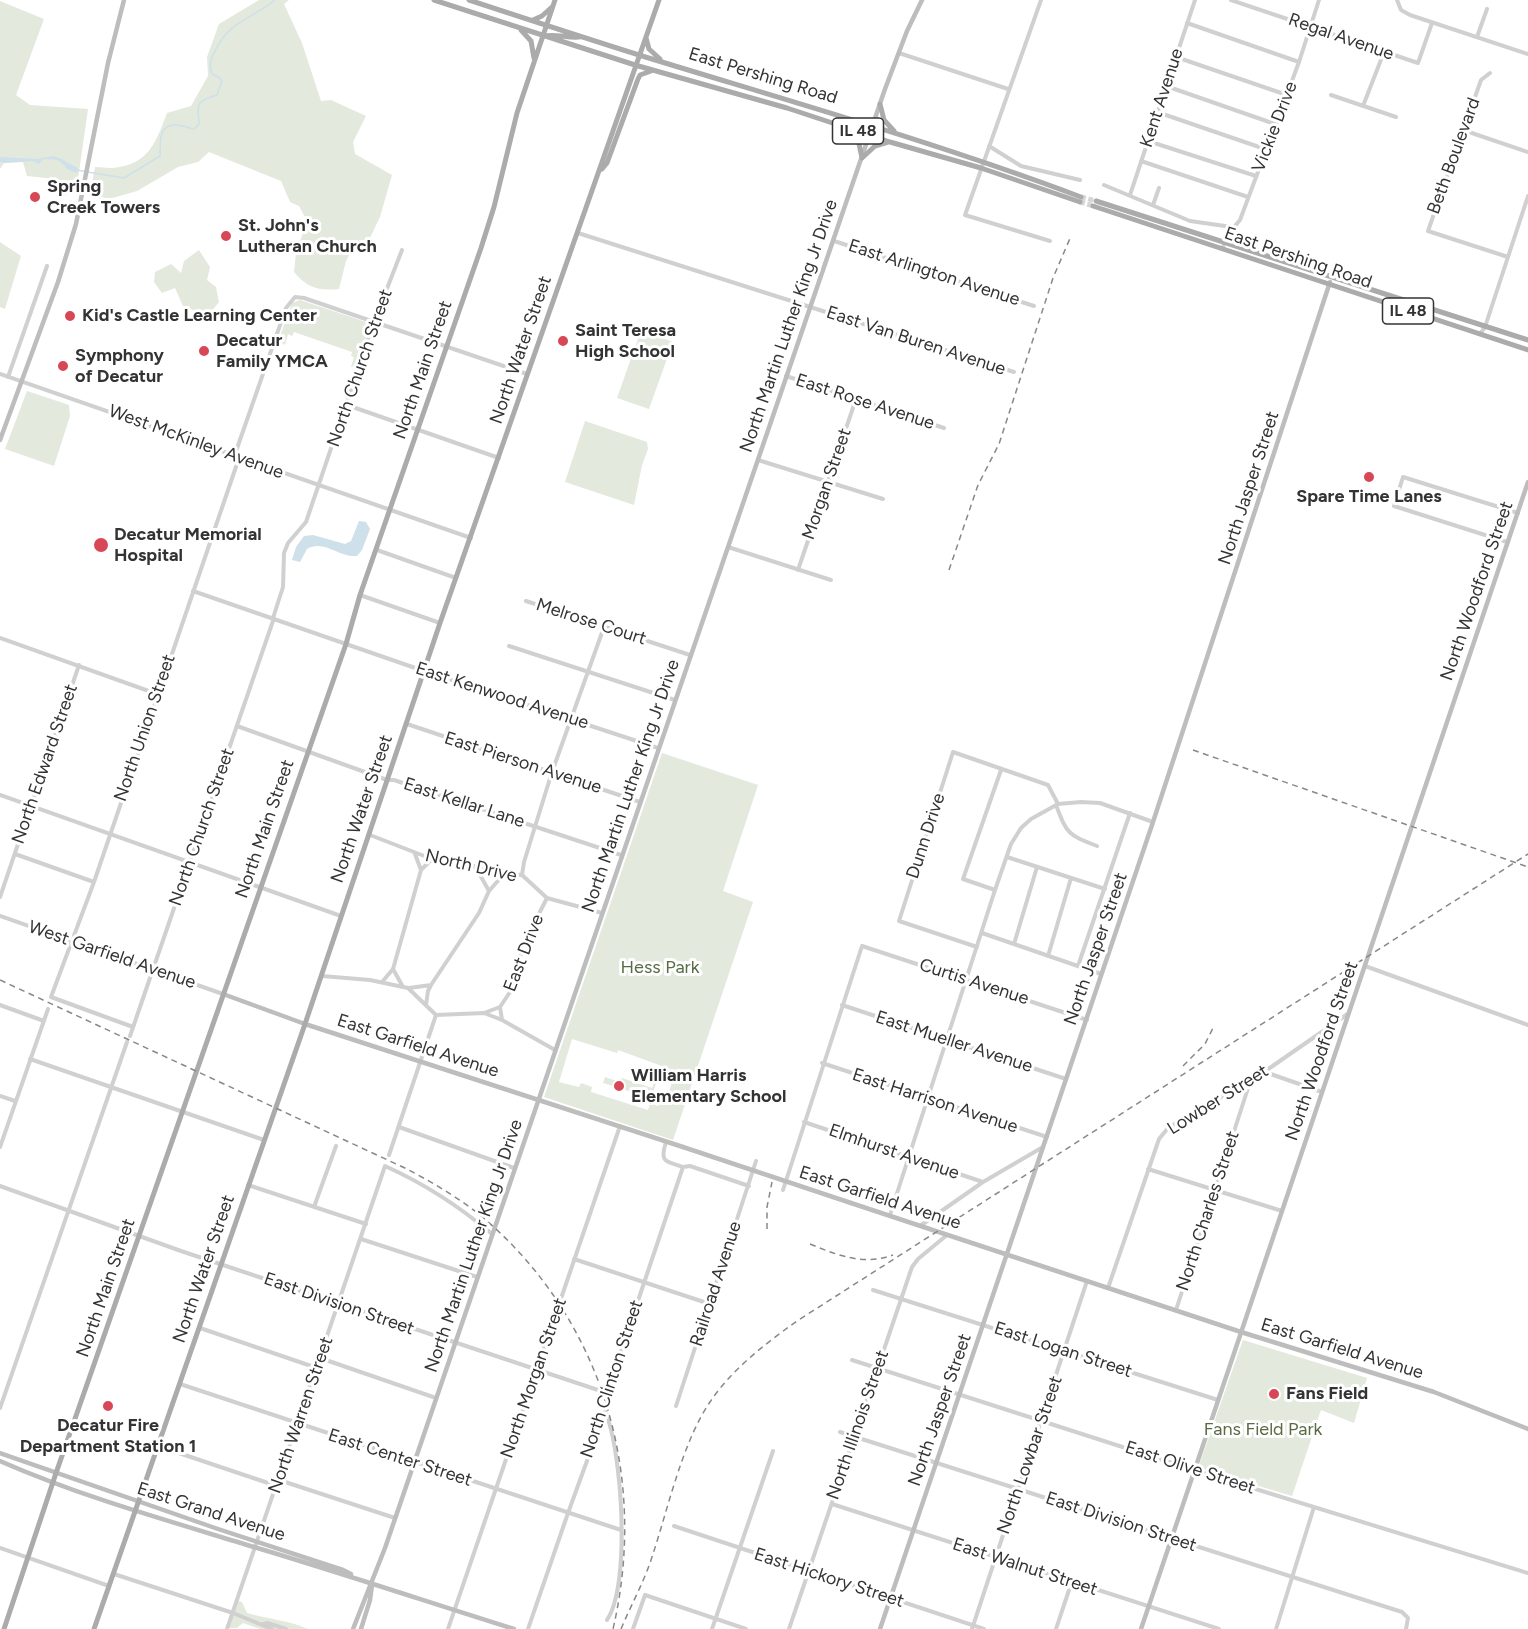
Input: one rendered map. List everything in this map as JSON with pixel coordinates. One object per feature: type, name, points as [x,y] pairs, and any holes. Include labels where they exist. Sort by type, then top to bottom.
[{"type":"main road","name":"IL 48","points":[[434,0],[635,65],[771,103],[890,142],[981,168]]},
{"type":"main road","name":"East Pershing Road","points":[[469,0],[983,161],[1081,199],[981,168]]},
{"type":"main road","name":"North Water Street","points":[[94,1629],[305,1024],[440,623],[659,0]]},
{"type":"main road","points":[[531,20],[542,16],[554,3]]},
{"type":"main road","name":"North Main Street","points":[[4,1629],[56,1473],[346,644],[360,595],[486,233],[517,113],[554,3]]},
{"type":"main road","points":[[519,28],[531,41],[534,61]]},
{"type":"main road","points":[[543,36],[555,34],[570,38],[582,36]]},
{"type":"main road","points":[[646,34],[649,49],[664,62]]},
{"type":"main road","points":[[601,170],[608,164],[638,79],[644,73],[655,71]]},
{"type":"main road","points":[[880,104],[884,120],[895,133]]},
{"type":"main road","points":[[848,128],[858,139],[862,158]]},
{"type":"main road","points":[[862,158],[875,146],[890,142]]},
{"type":"main road","name":"East Pershing Road","points":[[1528,340],[1225,242],[1094,203],[1222,249],[1528,350]]},
{"type":"street","points":[[0,440],[72,241],[108,63],[124,0]]},
{"type":"street","name":"North Martin Luther King Jr Drive","points":[[353,1629],[395,1518],[880,104],[898,53],[922,0]]},
{"type":"street","points":[[1041,0],[965,215],[1050,241]]},
{"type":"street","name":"Kent Avenue","points":[[1130,195],[1195,0]]},
{"type":"street","name":"Regal Avenue","points":[[1231,0],[1418,63],[1432,22]]},
{"type":"street","name":"Vickie Drive","points":[[1222,249],[1232,227],[1240,220],[1299,62],[1319,0]]},
{"type":"street","points":[[1397,0],[1401,10],[1528,52]]},
{"type":"street","points":[[1477,37],[1487,9]]},
{"type":"street","points":[[1187,23],[1299,62]]},
{"type":"street","points":[[1363,106],[1383,51]]},
{"type":"street","points":[[898,53],[1008,89]]},
{"type":"street","points":[[1176,57],[1287,95]]},
{"type":"street","name":"Beth Boulevard","points":[[1490,73],[1481,80],[1428,231],[1508,258]]},
{"type":"street","points":[[1166,86],[1275,124]]},
{"type":"street","points":[[1331,95],[1396,117]]},
{"type":"street","points":[[1157,112],[1266,149]]},
{"type":"street","points":[[1463,130],[1528,152]]},
{"type":"street","points":[[1148,141],[1256,176]]},
{"type":"street","points":[[988,146],[1021,166],[1080,180]]},
{"type":"street","points":[[1141,161],[1248,197]]},
{"type":"street","points":[[1104,185],[1190,221],[1232,227]]},
{"type":"street","points":[[1153,205],[1160,188]]},
{"type":"street","points":[[1480,334],[1485,327],[1528,196]]},
{"type":"street","name":"East Van Buren Avenue","points":[[578,233],[1014,372]]},
{"type":"street","name":"East Arlington Avenue","points":[[834,241],[1034,306]]},
{"type":"street","name":"North Church Street","points":[[130,1036],[283,587],[284,553],[288,543],[305,525],[374,322],[402,250]]},
{"type":"street","points":[[8,377],[47,266]]},
{"type":"street","name":"North Jasper Street","points":[[880,1629],[1087,1020],[1332,276]]},
{"type":"street","name":"North Union Street","points":[[133,1027],[51,997],[94,882],[289,303],[295,297],[304,298],[374,322]]},
{"type":"street","points":[[374,322],[528,374]]},
{"type":"street","name":"West McKinley Avenue","points":[[0,374],[471,538]]},
{"type":"street","name":"East Rose Avenue","points":[[786,376],[944,428]]},
{"type":"street","name":"Morgan Street","points":[[798,570],[856,399]]},
{"type":"street","points":[[347,405],[499,459]]},
{"type":"street","points":[[758,460],[883,499]]},
{"type":"street","points":[[1507,542],[1394,506],[1402,477],[1519,513]]},
{"type":"street","name":"North Woodford Street","points":[[1141,1629],[1528,482]]},
{"type":"street","points":[[728,547],[831,580]]},
{"type":"street","points":[[377,550],[457,578]]},
{"type":"street","name":"East Kenwood Avenue","points":[[193,591],[424,671],[658,748]]},
{"type":"street","points":[[360,595],[440,623]]},
{"type":"street","name":"Melrose Court","points":[[526,601],[690,655]]},
{"type":"street","points":[[522,875],[552,772],[604,627]]},
{"type":"street","points":[[0,638],[157,694]]},
{"type":"street","points":[[509,646],[675,700]]},
{"type":"street","name":"North Edward Street","points":[[0,897],[79,665]]},
{"type":"street","name":"East Pierson Avenue","points":[[407,724],[640,802]]},
{"type":"street","name":"East Kellar Lane","points":[[237,726],[387,780],[394,780],[621,855]]},
{"type":"street","name":"Dunn Drive","points":[[977,946],[899,921],[952,752],[1001,770]]},
{"type":"street","points":[[995,890],[963,879],[1001,770],[1048,785],[1064,827],[1070,834],[1097,846]]},
{"type":"street","points":[[0,795],[341,916]]},
{"type":"street","points":[[890,1215],[995,890],[1011,844],[1021,828],[1031,819],[1057,805],[1081,802],[1100,803],[1153,822]]},
{"type":"street","points":[[1078,966],[1130,813]]},
{"type":"street","name":"North Drive","points":[[370,835],[432,859],[445,858],[503,875],[522,875],[547,898],[602,913]]},
{"type":"street","points":[[415,852],[421,870]]},
{"type":"street","points":[[15,854],[94,882]]},
{"type":"street","points":[[1007,857],[1105,889]]},
{"type":"street","points":[[382,982],[393,969],[421,870],[432,859]]},
{"type":"street","points":[[475,866],[489,891]]},
{"type":"street","points":[[1014,944],[1037,867]]},
{"type":"street","points":[[426,1006],[431,985],[479,913],[489,891],[503,875]]},
{"type":"street","points":[[1048,956],[1071,878]]},
{"type":"street","name":"East Drive","points":[[502,1020],[501,1007],[516,983],[522,947],[547,898]]},
{"type":"street","name":"West Garfield Avenue","points":[[0,916],[223,994]]},
{"type":"street","points":[[982,933],[1101,974]]},
{"type":"street","name":"Curtis Avenue","points":[[842,1005],[862,946],[1087,1020]]},
{"type":"street","points":[[1365,966],[1528,1025]]},
{"type":"street","points":[[393,969],[406,988],[436,1015],[484,1013],[502,1020],[555,1050]]},
{"type":"street","points":[[321,976],[382,982],[406,988],[431,985]]},
{"type":"street","name":"East Garfield Avenue","points":[[223,994],[305,1024],[1007,1255],[1434,1392],[1528,1429]]},
{"type":"street","points":[[0,1005],[44,1021]]},
{"type":"street","points":[[783,1190],[842,1005]]},
{"type":"street","name":"East Mueller Avenue","points":[[842,1005],[1066,1079]]},
{"type":"street","name":"East Drive","points":[[484,1013],[501,1007]]},
{"type":"street","points":[[0,1147],[48,1009]]},
{"type":"street","name":"Lowber Street","points":[[1108,1288],[1159,1139],[1168,1128],[1264,1072],[1349,1013]]},
{"type":"street","points":[[389,1155],[436,1015]]},
{"type":"street","points":[[0,1408],[127,1042]]},
{"type":"street","points":[[30,1059],[264,1140]]},
{"type":"street","name":"East Harrison Avenue","points":[[822,1064],[1047,1138]]},
{"type":"street","points":[[1264,1072],[1322,1092]]},
{"type":"street","name":"North Charles Street","points":[[1176,1310],[1251,1079]]},
{"type":"street","points":[[0,1096],[15,1101]]},
{"type":"street","name":"Elmhurst Avenue","points":[[804,1122],[983,1182]]},
{"type":"street","name":"North Morgan Street","points":[[448,1629],[620,1126]]},
{"type":"street","points":[[399,1127],[514,1168]]},
{"type":"street","points":[[666,1142],[663,1150],[668,1164],[690,1166],[749,1185]]},
{"type":"street","points":[[314,1207],[336,1146]]},
{"type":"street","points":[[920,1226],[983,1182],[1044,1147]]},
{"type":"street","name":"Railroad Avenue","points":[[676,1406],[756,1161]]},
{"type":"street","name":"North Warren Street","points":[[227,1629],[386,1166],[443,1196],[492,1234]]},
{"type":"street","name":"North Clinton Street","points":[[528,1629],[605,1411],[607,1393],[683,1167]]},
{"type":"street","points":[[1148,1169],[1282,1211]]},
{"type":"street","points":[[248,1185],[366,1224]]},
{"type":"street","name":"East Division Street","points":[[0,1186],[221,1264],[607,1393]]},
{"type":"street","name":"North Illinois Street","points":[[789,1629],[912,1267],[918,1259],[947,1235]]},
{"type":"street","points":[[361,1239],[477,1277]]},
{"type":"street","points":[[574,1258],[710,1304]]},
{"type":"street","name":"North Lowbar Street","points":[[972,1627],[1087,1281]]},
{"type":"street","name":"East Logan Street","points":[[873,1290],[1218,1400]]},
{"type":"street","points":[[200,1328],[317,1368]]},
{"type":"street","points":[[320,1359],[436,1398]]},
{"type":"street","name":"East Olive Street","points":[[852,1360],[1194,1470],[1528,1573]]},
{"type":"street","name":"East Center Street","points":[[180,1384],[621,1530]]},
{"type":"street","points":[[605,1411],[617,1459],[621,1493],[617,1590],[607,1620]]},
{"type":"street","name":"East Division Street","points":[[840,1432],[1402,1612],[1408,1618],[1406,1629]]},
{"type":"street","points":[[158,1446],[277,1486]]},
{"type":"street","points":[[712,1629],[773,1450]]},
{"type":"street","name":"East Grand Avenue","points":[[0,1453],[256,1544],[514,1629]]},
{"type":"street","name":"East Grand Avenue","points":[[0,1461],[135,1511],[256,1544]]},
{"type":"street","points":[[279,1480],[395,1518]]},
{"type":"street","name":"East Walnut Street","points":[[831,1504],[1219,1629]]},
{"type":"street","points":[[1276,1629],[1314,1507]]},
{"type":"street","name":"East Hickory Street","points":[[674,1526],[972,1627],[984,1629]]},
{"type":"street","points":[[0,1548],[109,1586]]},
{"type":"street","points":[[114,1574],[233,1613],[272,1629]]},
{"type":"street","points":[[1056,1629],[1072,1581]]},
{"type":"street","name":"North Martin Luther King Jr Drive","points":[[361,1629],[370,1600],[372,1583]]},
{"type":"street","points":[[633,1629],[645,1595],[746,1629]]},
{"type":"street","points":[[262,1624],[267,1623],[286,1629]]},
{"type":"green space","points":[[259,0],[289,0],[284,4],[302,43],[321,101],[331,100],[366,116],[353,142],[355,154],[392,175],[380,217],[367,244],[352,249],[346,261],[339,289],[314,287],[304,282],[294,272],[296,253],[307,221],[299,206],[290,202],[281,181],[209,152],[198,162],[178,167],[137,191],[109,199],[90,193],[95,167],[116,168],[130,165],[138,160],[156,140],[167,113],[191,106],[208,76],[207,57],[219,24]]},
{"type":"green space","points":[[0,1],[44,19],[16,95],[30,105],[88,109],[77,186],[65,196],[55,179],[27,176],[23,162],[4,163],[0,169]]},
{"type":"green space","points":[[0,242],[21,256],[5,309],[0,307]]},
{"type":"green space","points":[[199,250],[210,267],[207,280],[216,287],[219,302],[208,316],[183,306],[175,288],[162,293],[154,282],[155,272],[171,264],[181,273],[184,261]]},
{"type":"green space","points":[[300,300],[369,323],[358,365],[351,367],[354,357],[351,356],[352,352],[294,332],[292,336],[288,334],[285,345],[282,343],[280,336],[292,303]]},
{"type":"green space","points":[[641,330],[673,342],[649,409],[617,398]]},
{"type":"green space","points":[[27,391],[69,405],[70,416],[54,466],[5,449]]},
{"type":"green space","points":[[585,421],[647,442],[648,449],[642,465],[634,505],[565,482]]},
{"type":"green space","name":"Hess Park","points":[[662,753],[758,785],[723,891],[753,902],[673,1140],[544,1097]],"holes":[[[572,1039],[617,1053],[618,1050],[670,1069],[669,1071],[675,1073],[665,1104],[659,1102],[658,1106],[650,1103],[648,1110],[591,1092],[592,1087],[581,1083],[579,1087],[559,1082]]]},
{"type":"green space","points":[[605,1077],[620,1082],[622,1078],[652,1088],[654,1083],[656,1084],[651,1098],[603,1083]]},
{"type":"green space","name":"Fans Field Park","points":[[1243,1340],[1367,1378],[1354,1423],[1321,1410],[1292,1496],[1198,1468]]},
{"type":"green space","points":[[238,1601],[242,1602],[247,1613],[308,1629],[260,1629],[243,1623],[237,1628],[229,1628]]},
{"type":"shaded area","points":[[53,156],[78,168],[77,173],[55,160],[43,159],[39,164],[33,161],[0,162],[0,157],[37,159]]},
{"type":"shaded area","points":[[359,521],[366,522],[370,529],[362,550],[357,556],[319,546],[307,549],[300,562],[292,560],[296,547],[304,536],[313,535],[345,544],[351,541]]},
{"type":"waterway","points":[[76,170],[124,178],[160,156],[162,132],[169,126],[176,125],[194,129],[199,124],[199,105],[204,100],[217,95],[222,81],[212,74],[210,67],[217,47],[236,25],[275,0]]},
{"type":"tunnel","points":[[1081,197],[1096,201]]},
{"type":"tunnel","points":[[1080,202],[1093,206]]},
{"type":"railway","points":[[949,570],[978,485],[999,444],[1053,278],[1071,236]]},
{"type":"railway","points":[[1193,750],[1528,867]]},
{"type":"railway","points":[[621,1629],[649,1566],[684,1456],[700,1418],[728,1379],[750,1358],[797,1321],[1528,854]]},
{"type":"railway","points":[[0,980],[407,1169],[478,1213],[527,1262],[561,1307],[588,1355],[607,1407],[619,1461],[625,1516],[622,1573],[613,1629]]},
{"type":"railway","points":[[1183,1066],[1205,1044],[1213,1028]]},
{"type":"railway","points":[[767,1229],[767,1207],[772,1182]]},
{"type":"railway","points":[[810,1244],[850,1258],[871,1259],[893,1255]]},
{"type":"place","name":"Spring Creek Towers","points":[[35,197]]},
{"type":"place","name":"St. John's Lutheran Church","points":[[226,236]]},
{"type":"place","name":"Kid's Castle Learning Center","points":[[70,316]]},
{"type":"place","name":"Saint Teresa High School","points":[[563,341]]},
{"type":"place","name":"Decatur Family YMCA","points":[[204,351]]},
{"type":"place","name":"Symphony of Decatur","points":[[63,366]]},
{"type":"place","name":"Spare Time Lanes","points":[[1369,477]]},
{"type":"place","name":"Decatur Memorial Hospital","points":[[101,545]]},
{"type":"place","name":"William Harris Elementary School","points":[[619,1086]]},
{"type":"place","name":"Fans Field","points":[[1274,1394]]},
{"type":"place","name":"Decatur Fire Department Station 1","points":[[108,1406]]}]
